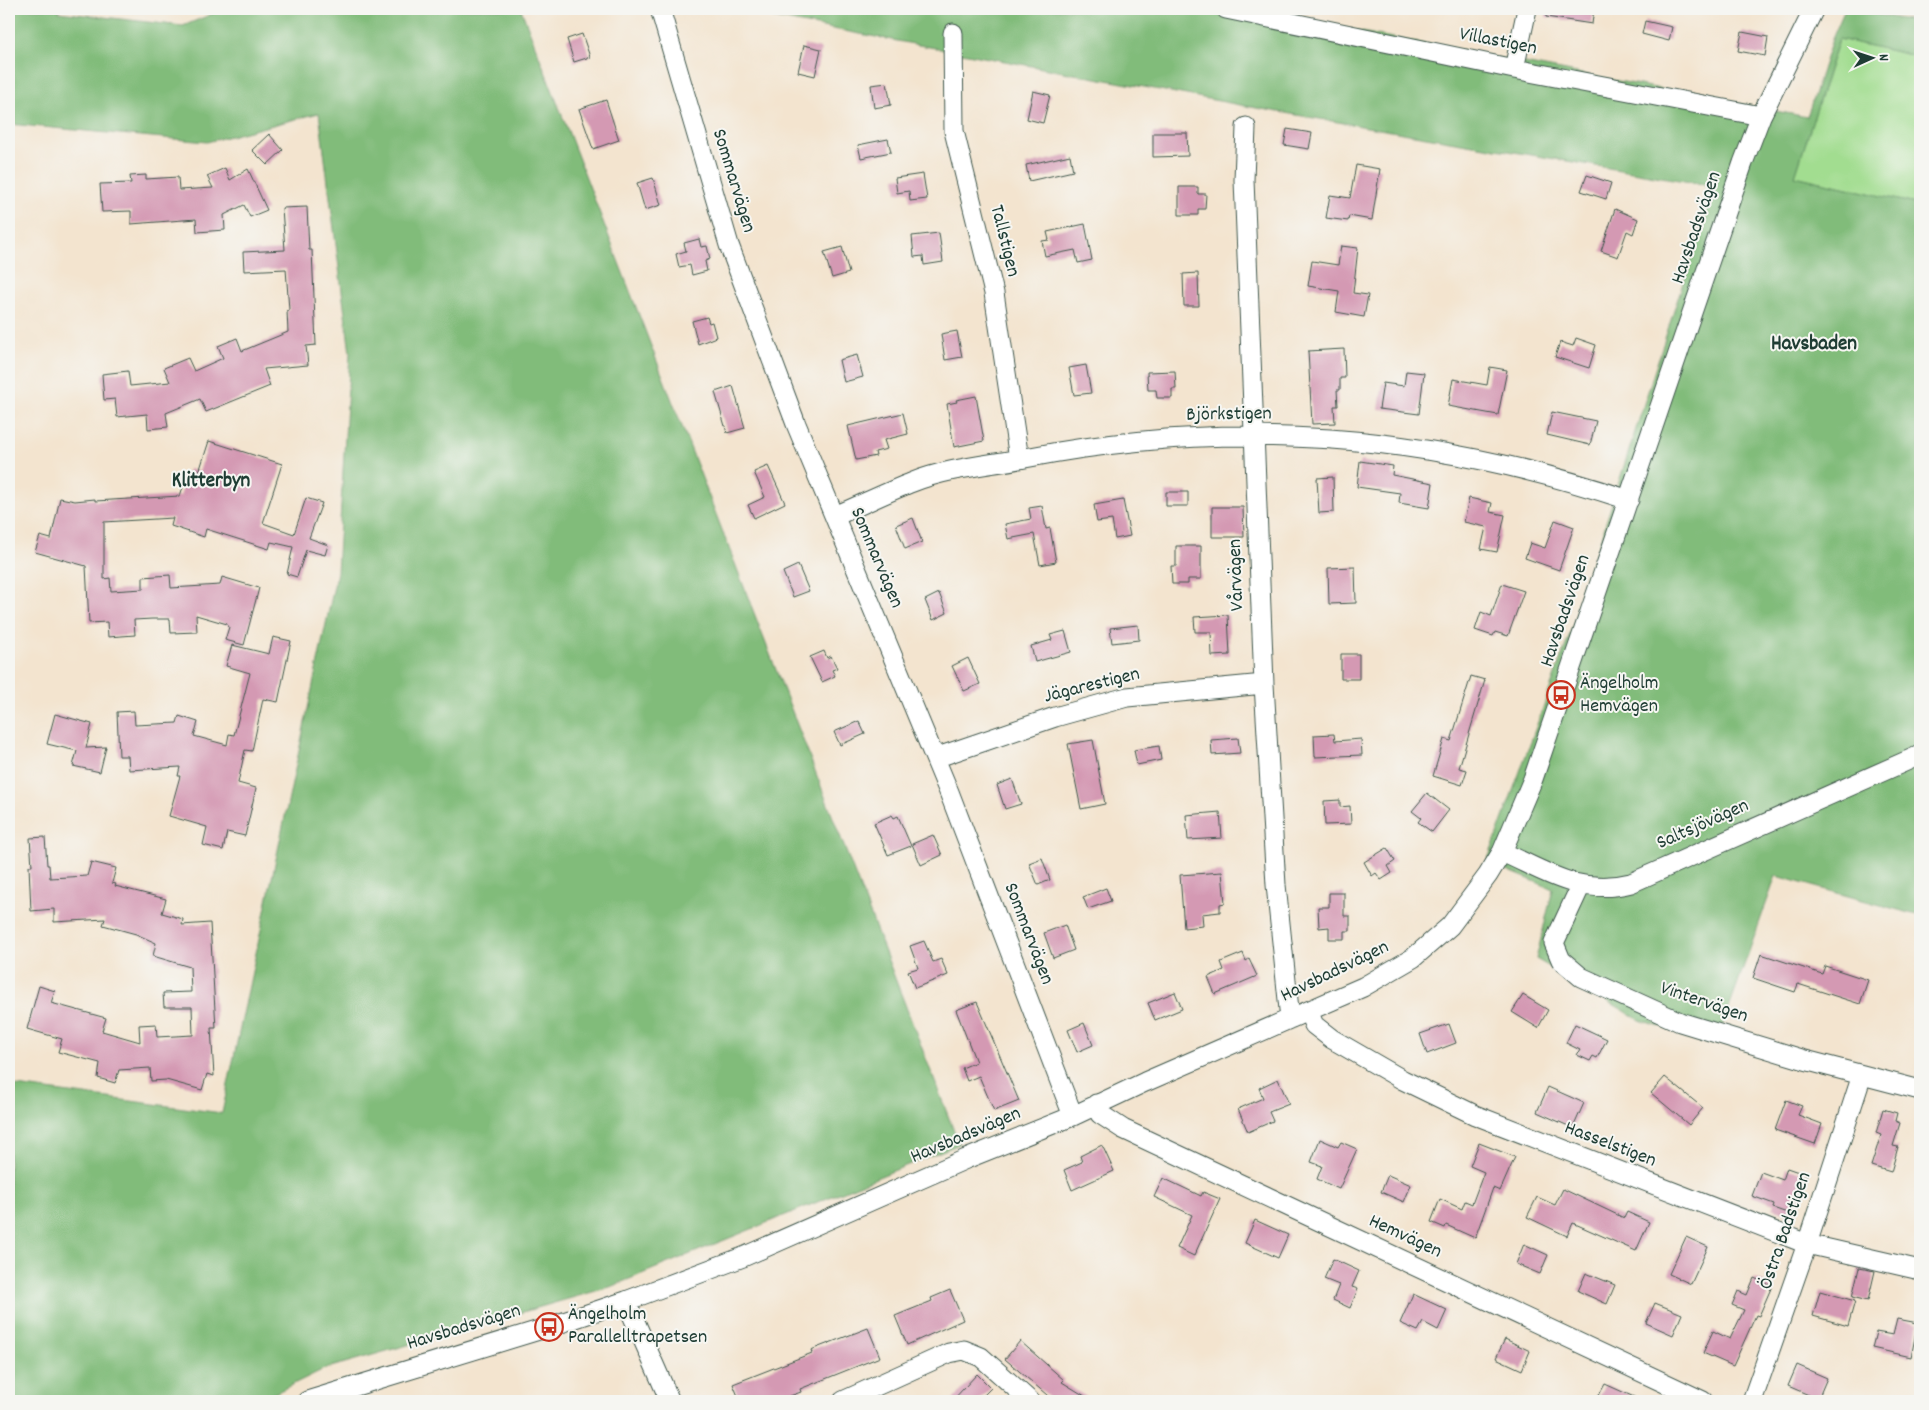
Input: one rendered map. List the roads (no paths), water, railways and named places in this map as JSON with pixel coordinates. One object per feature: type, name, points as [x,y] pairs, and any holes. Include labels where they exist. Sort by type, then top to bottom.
[{"type":"street","name":"Sommarvägen","points":[[660,9],[729,245],[796,424],[935,758],[1073,1116]]},
{"type":"street","name":"Villastigen","points":[[1226,9],[1270,13],[1514,69],[1761,116]]},
{"type":"street","points":[[1514,69],[1527,9]]},
{"type":"street","name":"Havsbadsvägen","points":[[307,1401],[626,1301],[743,1257],[966,1159],[1073,1116],[1096,1104],[1290,1019],[1309,1013],[1364,987],[1420,952],[1450,926],[1488,875],[1502,852],[1533,779],[1743,163],[1761,116],[1814,9]]},
{"type":"street","name":"Tallstigen","points":[[953,33],[954,132],[994,293],[1019,459]]},
{"type":"street","name":"Vårvägen","points":[[1246,127],[1244,180],[1264,684],[1276,885],[1290,1019]]},
{"type":"street","name":"Björkstigen","points":[[835,516],[914,481],[1079,447],[1138,440],[1254,434],[1414,446],[1470,456],[1564,478],[1628,500]]},
{"type":"street","name":"Jägarestigen","points":[[935,758],[1055,717],[1127,698],[1264,684]]},
{"type":"street","name":"Saltsjövägen","points":[[1502,852],[1562,881],[1598,888],[1631,883],[1920,755]]},
{"type":"street","name":"Vintervägen","points":[[1581,885],[1554,943],[1561,960],[1581,977],[1680,1022],[1920,1090]]},
{"type":"street","name":"Hasselstigen","points":[[1309,1013],[1314,1025],[1332,1039],[1403,1080],[1475,1115],[1807,1244],[1920,1270]]},
{"type":"street","name":"Östra Badstigen","points":[[1752,1401],[1807,1244],[1862,1075]]},
{"type":"street","name":"Hemvägen","points":[[1096,1104],[1100,1114],[1123,1129],[1703,1401]]},
{"type":"street","points":[[626,1301],[670,1401]]},
{"type":"street","points":[[843,1401],[949,1353],[964,1350],[982,1357],[1030,1401]]},
{"type":"place","name":"Ängelholm Hemvägen","points":[[1561,695]]},
{"type":"place","name":"Ängelholm Parallelltrapetsen","points":[[549,1327]]},
{"type":"district","name":"Havsbaden","points":[[1814,345]]},
{"type":"district","name":"Klitterbyn","points":[[211,482]]}]
